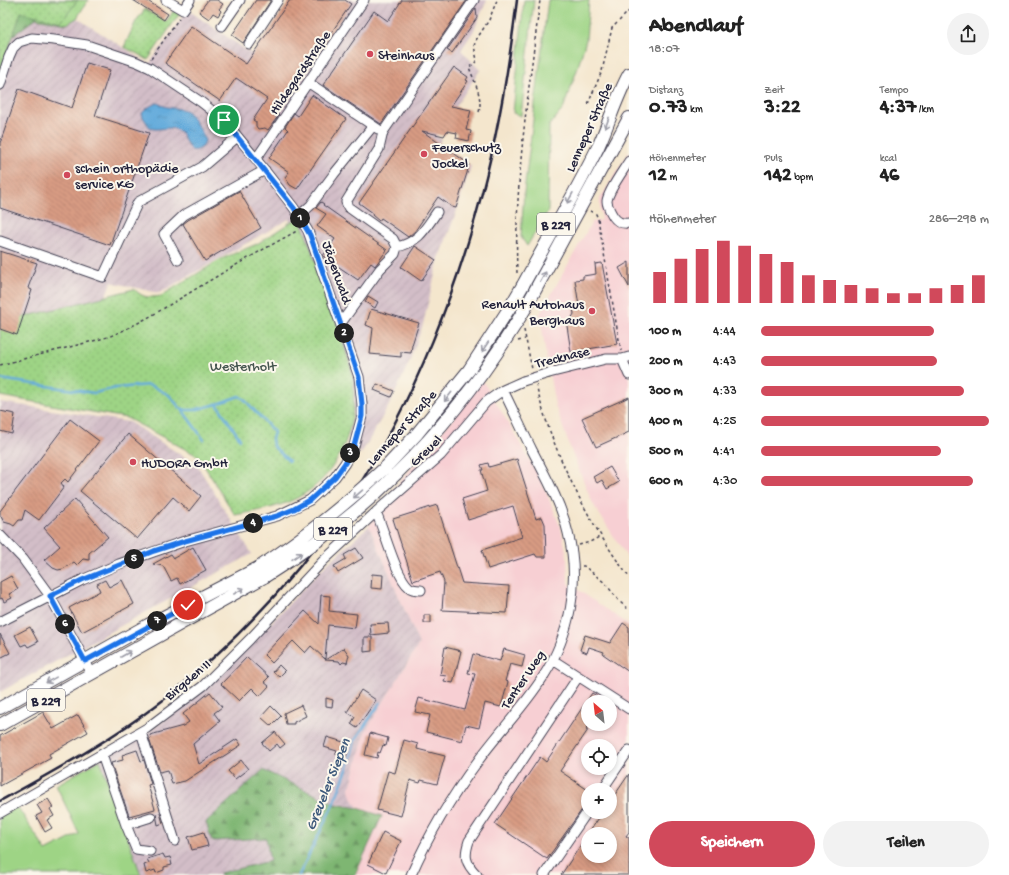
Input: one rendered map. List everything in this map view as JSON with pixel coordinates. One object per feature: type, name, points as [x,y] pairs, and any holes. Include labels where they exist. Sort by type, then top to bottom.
[{"type":"main road","name":"Lenneper Straße","points":[[0,708],[148,625],[296,557],[325,536],[364,504],[391,471],[416,435],[469,370],[512,304],[520,282],[589,164],[629,74]]},
{"type":"main road","name":"Lenneper Straße","points":[[391,471],[428,441],[462,401],[519,324],[526,307],[629,118]]},
{"type":"main road","name":"Lenneper Straße","points":[[0,725],[92,674],[261,572]]},
{"type":"street","points":[[166,0],[183,10],[190,0]]},
{"type":"street","points":[[222,26],[240,0]]},
{"type":"street","points":[[249,44],[278,0]]},
{"type":"street","name":"Hildegardstraße","points":[[256,159],[364,0]]},
{"type":"street","points":[[340,323],[376,274],[395,254],[396,247],[393,239],[348,206],[346,202],[379,149],[382,132],[474,0]]},
{"type":"street","points":[[0,85],[8,57],[13,48],[19,42],[32,38],[87,45],[143,65],[201,102],[224,120],[300,217],[373,126]]},
{"type":"street","points":[[309,83],[382,132]]},
{"type":"street","points":[[0,241],[104,277],[138,202],[202,167],[237,137]]},
{"type":"street","points":[[629,161],[626,173],[612,190],[607,200],[608,206],[615,219],[620,223],[629,223]]},
{"type":"street","points":[[178,260],[164,234],[184,215],[264,170]]},
{"type":"street","points":[[396,247],[408,244],[420,235],[437,212]]},
{"type":"street","name":"Jägerwald","points":[[0,622],[88,578],[154,551],[277,516],[310,500],[324,489],[335,477],[345,463],[354,446],[362,416],[359,377],[312,240],[300,217]]},
{"type":"street","points":[[626,358],[629,375]]},
{"type":"street","name":"Trecknase","points":[[504,390],[523,381],[549,373],[606,360],[626,358]]},
{"type":"street","name":"Greuel","points":[[360,526],[441,456],[480,408],[504,390]]},
{"type":"street","name":"Tenter Weg","points":[[411,875],[432,833],[456,791],[478,760],[532,693],[553,660],[564,634],[571,605],[574,586],[572,547],[568,532],[557,499],[504,390]]},
{"type":"street","points":[[376,512],[402,577],[409,587],[421,590]]},
{"type":"street","name":"Birgden II","points":[[0,813],[141,732],[183,702],[214,676],[317,567],[360,526]]},
{"type":"street","points":[[0,535],[24,559],[50,596],[92,674]]},
{"type":"street","points":[[553,660],[629,709]]},
{"type":"street","points":[[476,875],[471,869],[466,858],[466,849],[469,841],[578,677]]},
{"type":"street","points":[[141,732],[175,841]]},
{"type":"street","points":[[607,783],[629,750]]},
{"type":"street","points":[[102,755],[126,825],[136,849],[150,851]]},
{"type":"street","points":[[126,825],[151,817]]},
{"type":"street","points":[[544,875],[582,819]]},
{"type":"path","points":[[479,112],[481,104],[480,96],[469,67],[477,60],[474,46],[476,40],[489,20],[497,0]]},
{"type":"path","points":[[520,282],[516,221],[518,186],[540,0]]},
{"type":"path","points":[[151,60],[182,14],[183,10]]},
{"type":"path","points":[[588,104],[602,71],[612,28],[629,11]]},
{"type":"path","points":[[590,211],[596,214],[598,219],[626,358]]},
{"type":"path","points":[[0,364],[108,337],[124,331],[295,232],[300,217]]},
{"type":"path","points":[[519,324],[525,339],[532,369]]},
{"type":"path","points":[[517,341],[525,339]]},
{"type":"path","points":[[535,381],[547,420],[563,462],[580,498],[601,536],[629,577]]},
{"type":"path","points":[[572,547],[590,542],[601,536]]},
{"type":"path","points":[[573,563],[584,566],[605,583],[619,601],[629,610]]},
{"type":"shaded area","points":[[290,0],[487,0],[473,32],[461,50],[480,70],[436,136],[441,139],[439,143],[471,166],[456,213],[439,258],[423,324],[410,360],[392,400],[361,454],[349,436],[354,414],[289,219],[159,293],[111,282],[103,303],[0,343],[0,59],[7,40],[36,18],[67,24],[77,18],[149,64],[188,10],[252,54]]},
{"type":"shaded area","points":[[629,152],[629,560],[593,504],[572,453],[555,405],[540,314],[592,222],[602,220],[600,199]]},
{"type":"shaded area","points":[[481,378],[542,482],[561,528],[567,556],[568,583],[629,625],[629,875],[355,875],[382,816],[358,808],[349,792],[365,732],[419,644],[369,526],[388,496],[457,414]]},
{"type":"shaded area","points":[[0,402],[129,422],[197,465],[252,554],[0,692]]},
{"type":"shaded area","points":[[369,526],[419,644],[365,732],[349,792],[358,808],[335,804],[263,770],[212,841],[267,838],[271,861],[220,873],[221,875],[141,875],[100,760],[145,734],[179,710],[204,689],[247,648],[326,565]]},
{"type":"green space","points":[[0,0],[31,0],[36,18],[7,40]]},
{"type":"green space","points":[[0,0],[78,0],[61,22],[21,12],[0,74]]},
{"type":"green space","points":[[31,0],[88,0],[77,18],[67,24],[36,18]]},
{"type":"green space","points":[[524,0],[534,0],[521,116],[513,113]]},
{"type":"green space","points":[[548,0],[589,0],[586,40],[563,109],[549,126],[548,211],[527,246],[521,237],[524,192]]},
{"type":"green space","points":[[145,9],[166,22],[174,10],[180,13],[148,60],[124,47],[136,21]]},
{"type":"green space","name":"Westerholt","points":[[294,220],[302,224],[327,294],[350,364],[354,392],[350,428],[336,461],[325,476],[312,488],[297,498],[275,507],[235,515],[198,456],[127,418],[0,396],[0,323],[134,289],[146,297],[161,296],[221,259],[257,244]]},
{"type":"green space","points":[[100,760],[141,875],[0,875],[0,816],[17,806],[46,851],[79,834],[56,785]]},
{"type":"green space","points":[[263,770],[335,804],[358,808],[382,816],[355,875],[221,875],[220,873],[270,861],[266,838],[212,841],[206,822]]},
{"type":"water","points":[[156,103],[167,107],[182,109],[188,112],[205,139],[204,144],[200,149],[191,150],[184,137],[177,130],[169,128],[150,128],[142,113]]},
{"type":"building","points":[[133,0],[146,0],[168,14],[164,20]]},
{"type":"building","points":[[208,0],[217,0],[223,4],[219,9],[221,11],[218,16],[213,13],[209,19],[199,12]]},
{"type":"building","points":[[256,0],[271,0],[243,43],[232,35]]},
{"type":"building","points":[[290,0],[345,0],[351,4],[276,113],[279,115],[268,130],[265,128],[258,129],[256,122],[253,120],[267,99],[236,78],[220,101],[165,63],[191,26],[246,64]]},
{"type":"building","points":[[402,0],[467,0],[381,124],[323,85],[374,11],[388,21]]},
{"type":"building","points":[[476,8],[477,18],[452,53],[447,50]]},
{"type":"building","name":"schein orthopädie service KG","points":[[87,63],[110,70],[95,116],[149,133],[110,245],[0,208],[0,143],[19,89],[72,108]]},
{"type":"building","name":"Feuerschutz Jockel","points":[[454,67],[468,77],[466,80],[468,81],[451,106],[471,110],[466,130],[471,131],[469,141],[456,138],[457,133],[447,131],[444,136],[422,131],[469,164],[467,173],[456,208],[452,207],[438,197],[415,231],[408,237],[381,218],[379,221],[372,215],[373,213],[359,203]]},
{"type":"building","points":[[312,95],[346,119],[297,189],[290,185],[285,177],[289,172],[269,158],[288,130],[285,127],[294,113],[298,116]]},
{"type":"building","points":[[239,191],[261,228],[205,261],[183,224]]},
{"type":"building","points":[[321,202],[324,204],[323,205],[387,250],[375,266],[371,263],[358,280],[323,256],[335,239],[317,226],[326,214],[316,208]]},
{"type":"building","points":[[415,246],[436,260],[421,281],[401,267]]},
{"type":"building","points":[[0,251],[37,263],[28,288],[32,290],[17,335],[0,329]]},
{"type":"building","points":[[629,262],[629,287],[619,268]]},
{"type":"building","name":"Renault Autohaus Berghaus","points":[[602,263],[617,344],[571,352],[567,326],[574,314],[573,307],[579,306],[575,280],[583,279],[583,276],[596,274],[595,264]]},
{"type":"building","points":[[368,296],[378,302],[375,308],[365,302]]},
{"type":"building","points":[[371,309],[419,323],[411,353],[401,352],[401,357],[370,354],[373,328],[366,325]]},
{"type":"building","points":[[377,384],[394,391],[391,397],[374,390]]},
{"type":"building","points":[[629,397],[629,432],[596,447],[582,418]]},
{"type":"building","points":[[0,411],[15,414],[12,434],[0,431]]},
{"type":"building","points":[[70,419],[99,441],[68,482],[65,479],[61,483],[64,487],[39,520],[25,510],[22,520],[19,520],[14,526],[4,522],[0,515],[0,511]]},
{"type":"building","name":"HUDORA GmbH","points":[[128,434],[201,496],[189,511],[173,497],[137,539],[80,491]]},
{"type":"building","points":[[517,459],[536,519],[542,517],[545,524],[546,557],[537,557],[535,554],[488,569],[482,550],[522,537],[513,506],[468,520],[462,499],[487,491],[481,465],[488,463],[489,467]]},
{"type":"building","points":[[610,467],[619,482],[607,489],[602,480],[597,483],[593,477]]},
{"type":"building","points":[[75,499],[108,537],[89,553],[89,560],[83,559],[77,565],[74,562],[63,569],[58,570],[53,568],[44,560],[60,546],[44,528]]},
{"type":"building","points":[[437,505],[462,583],[509,586],[507,613],[442,610],[444,582],[440,572],[413,581],[393,519]]},
{"type":"building","points":[[193,547],[206,570],[180,584],[177,578],[171,581],[163,566],[153,564],[171,554],[174,558]]},
{"type":"building","points":[[356,548],[363,558],[338,573],[334,566],[346,559],[344,555]]},
{"type":"building","points":[[372,574],[383,575],[382,589],[371,588]]},
{"type":"building","points":[[11,576],[18,589],[9,594],[12,598],[4,602],[2,598],[0,599],[0,582]]},
{"type":"building","points":[[105,580],[109,587],[122,580],[134,604],[82,632],[69,608],[100,591],[97,584]]},
{"type":"building","points":[[321,595],[330,596],[329,611],[357,614],[355,628],[328,625],[325,659],[311,646],[305,653],[293,641],[272,663],[264,655],[305,611],[319,624]]},
{"type":"building","points":[[424,615],[431,615],[431,623],[424,623]]},
{"type":"building","points":[[388,623],[389,633],[371,635],[370,624]]},
{"type":"building","points":[[623,623],[629,627],[629,672],[603,654],[604,652],[589,647],[587,653],[580,650],[585,635],[610,643]]},
{"type":"building","points":[[30,627],[38,642],[28,647],[26,644],[21,646],[15,635]]},
{"type":"building","points":[[0,634],[10,653],[0,658]]},
{"type":"building","points":[[364,637],[372,637],[372,651],[364,652]]},
{"type":"building","points":[[445,647],[461,651],[453,683],[444,681],[446,676],[440,675]]},
{"type":"building","points":[[344,648],[349,655],[347,663],[343,662],[341,664],[339,661],[325,660]]},
{"type":"building","points":[[504,649],[525,655],[522,667],[510,664],[505,681],[508,682],[501,707],[485,703],[479,728],[466,725],[462,741],[426,732],[430,715],[415,712],[419,698],[465,710],[475,674],[468,673],[473,654],[500,661]]},
{"type":"building","points":[[247,657],[269,677],[264,682],[269,686],[260,696],[252,688],[239,701],[221,684]]},
{"type":"building","points":[[279,665],[285,671],[279,677],[273,672]]},
{"type":"building","points":[[361,690],[376,700],[357,728],[351,724],[355,717],[347,712]]},
{"type":"building","points":[[210,692],[222,707],[214,713],[220,721],[193,744],[199,764],[237,739],[241,745],[185,781],[172,784],[168,770],[160,772],[149,739],[151,739],[150,735],[183,726],[189,722],[183,714]]},
{"type":"building","points":[[326,698],[333,700],[332,707],[326,706]]},
{"type":"building","points":[[301,705],[306,716],[294,722],[294,724],[286,724],[284,713]]},
{"type":"building","points":[[271,706],[281,716],[271,726],[261,717]]},
{"type":"building","points":[[581,710],[581,731],[587,731],[560,771],[581,785],[581,811],[547,859],[495,824],[540,757],[546,762]]},
{"type":"building","points":[[43,712],[53,729],[78,715],[88,732],[49,754],[51,758],[0,786],[0,736]]},
{"type":"building","points":[[275,732],[285,744],[280,748],[277,744],[269,751],[262,743]]},
{"type":"building","points":[[370,733],[388,738],[386,746],[383,745],[380,753],[378,752],[377,758],[365,755]]},
{"type":"building","points":[[327,737],[350,744],[346,757],[336,754],[337,751],[324,747]]},
{"type":"building","points":[[404,740],[418,744],[417,749],[445,756],[437,784],[421,780],[420,783],[410,780],[401,816],[377,810],[388,771],[395,773]]},
{"type":"building","points":[[137,750],[141,761],[144,760],[151,784],[148,785],[155,809],[129,816],[111,763],[123,760],[122,755]]},
{"type":"building","points":[[241,760],[248,769],[235,779],[228,771]]},
{"type":"building","points":[[629,774],[629,832],[626,836],[629,838],[629,875],[561,875],[581,845],[581,863],[617,863],[617,827],[593,827],[598,819],[617,819],[617,792]]},
{"type":"building","points":[[48,799],[53,807],[50,809],[54,816],[47,820],[52,828],[45,832],[36,816],[42,813],[37,805]]},
{"type":"building","points":[[160,813],[163,823],[158,825],[156,814]]},
{"type":"building","points":[[204,832],[208,846],[192,850],[188,837]]},
{"type":"building","points":[[383,832],[401,841],[386,873],[368,864]]},
{"type":"building","points":[[163,854],[165,858],[170,857],[172,865],[164,867],[164,870],[156,873],[155,870],[146,873],[144,865],[149,863],[147,859]]},
{"type":"waterway","points":[[0,379],[94,393],[116,388],[148,385],[169,395],[180,408],[186,410],[194,410],[217,404],[239,396],[244,399],[274,432],[272,439],[273,446],[289,461]]},
{"type":"waterway","points":[[217,404],[240,439]]},
{"type":"waterway","points":[[181,408],[204,440]]},
{"type":"waterway","name":"Greueler Siepen","points":[[299,875],[332,807],[348,767],[355,740],[380,703]]},
{"type":"railway","points":[[0,801],[103,742],[143,715],[189,679],[241,631],[289,580],[311,553],[352,496],[375,460],[415,381],[433,340],[464,256],[487,173],[497,130],[517,0]]},
{"type":"place","name":"Steinhaus","points":[[370,54]]},
{"type":"place","name":"Feuerschutz Jockel","points":[[424,154]]},
{"type":"place","name":"schein orthopädie service KG","points":[[67,175]]},
{"type":"place","name":"Renault Autohaus Berghaus","points":[[592,311]]},
{"type":"place","name":"HUDORA GmbH","points":[[133,462]]},
{"type":"route","points":[[188,605],[148,625],[85,661],[50,596],[82,580],[154,551],[277,516],[310,500],[324,489],[345,463],[354,446],[362,416],[359,377],[308,231],[294,208],[224,120]]}]
